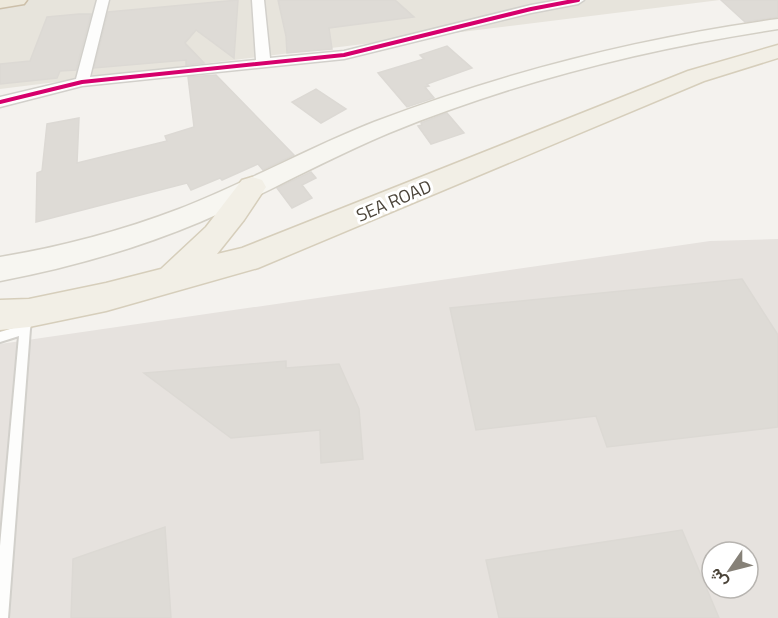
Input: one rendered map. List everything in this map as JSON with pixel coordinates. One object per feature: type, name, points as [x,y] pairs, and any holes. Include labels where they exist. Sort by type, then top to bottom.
[{"type":"highway","points":[[0,2],[16,0]]},
{"type":"main road","points":[[0,269],[75,253],[163,226],[380,128],[495,89],[580,63],[661,43],[778,24]]},
{"type":"main road","name":"SEA ROAD","points":[[0,315],[27,321],[247,259],[686,80],[778,51]]},
{"type":"main road","points":[[171,280],[194,260],[228,223],[252,187]]},
{"type":"street","points":[[82,82],[103,0]]},
{"type":"street","points":[[258,0],[263,63]]},
{"type":"street","points":[[0,102],[82,82],[344,55],[531,9],[578,0]]},
{"type":"lane","points":[[0,337],[27,321]]},
{"type":"lane","points":[[1,618],[27,321]]},
{"type":"shaded area","points":[[0,0],[720,0],[0,89]]},
{"type":"shaded area","points":[[778,239],[778,618],[0,618],[0,344],[710,241]]},
{"type":"building","points":[[238,0],[234,58],[196,30],[185,43],[204,63],[186,65],[186,60],[94,68],[108,12]]},
{"type":"building","points":[[278,0],[395,0],[414,17],[329,28],[332,49],[287,53],[286,36]]},
{"type":"building","points":[[721,0],[778,0],[778,17],[745,22]]},
{"type":"building","points":[[91,14],[76,70],[60,71],[57,78],[0,84],[0,64],[30,61],[47,17]]},
{"type":"building","points":[[447,46],[472,68],[427,84],[429,86],[425,87],[434,98],[407,107],[378,73],[424,59],[420,55]]},
{"type":"building","points":[[216,75],[294,155],[263,170],[258,164],[222,180],[220,178],[191,190],[187,183],[36,222],[37,173],[42,171],[47,124],[79,118],[77,163],[167,141],[165,136],[194,127],[188,77]]},
{"type":"building","points":[[316,89],[346,109],[321,123],[292,102]]},
{"type":"building","points":[[447,113],[464,133],[431,144],[418,126]]},
{"type":"building","points":[[311,172],[316,178],[302,185],[312,198],[292,208],[277,188]]},
{"type":"building","points":[[742,279],[778,335],[778,427],[607,447],[596,416],[476,430],[450,308]]},
{"type":"building","points":[[286,361],[286,368],[339,364],[359,409],[363,459],[321,463],[320,430],[231,438],[144,373]]},
{"type":"building","points":[[165,527],[171,618],[71,618],[73,559]]},
{"type":"building","points":[[682,530],[700,573],[700,600],[711,600],[719,618],[499,618],[486,560]]},
{"type":"cycle path","points":[[0,102],[82,82],[344,55],[531,9],[578,0]]}]
